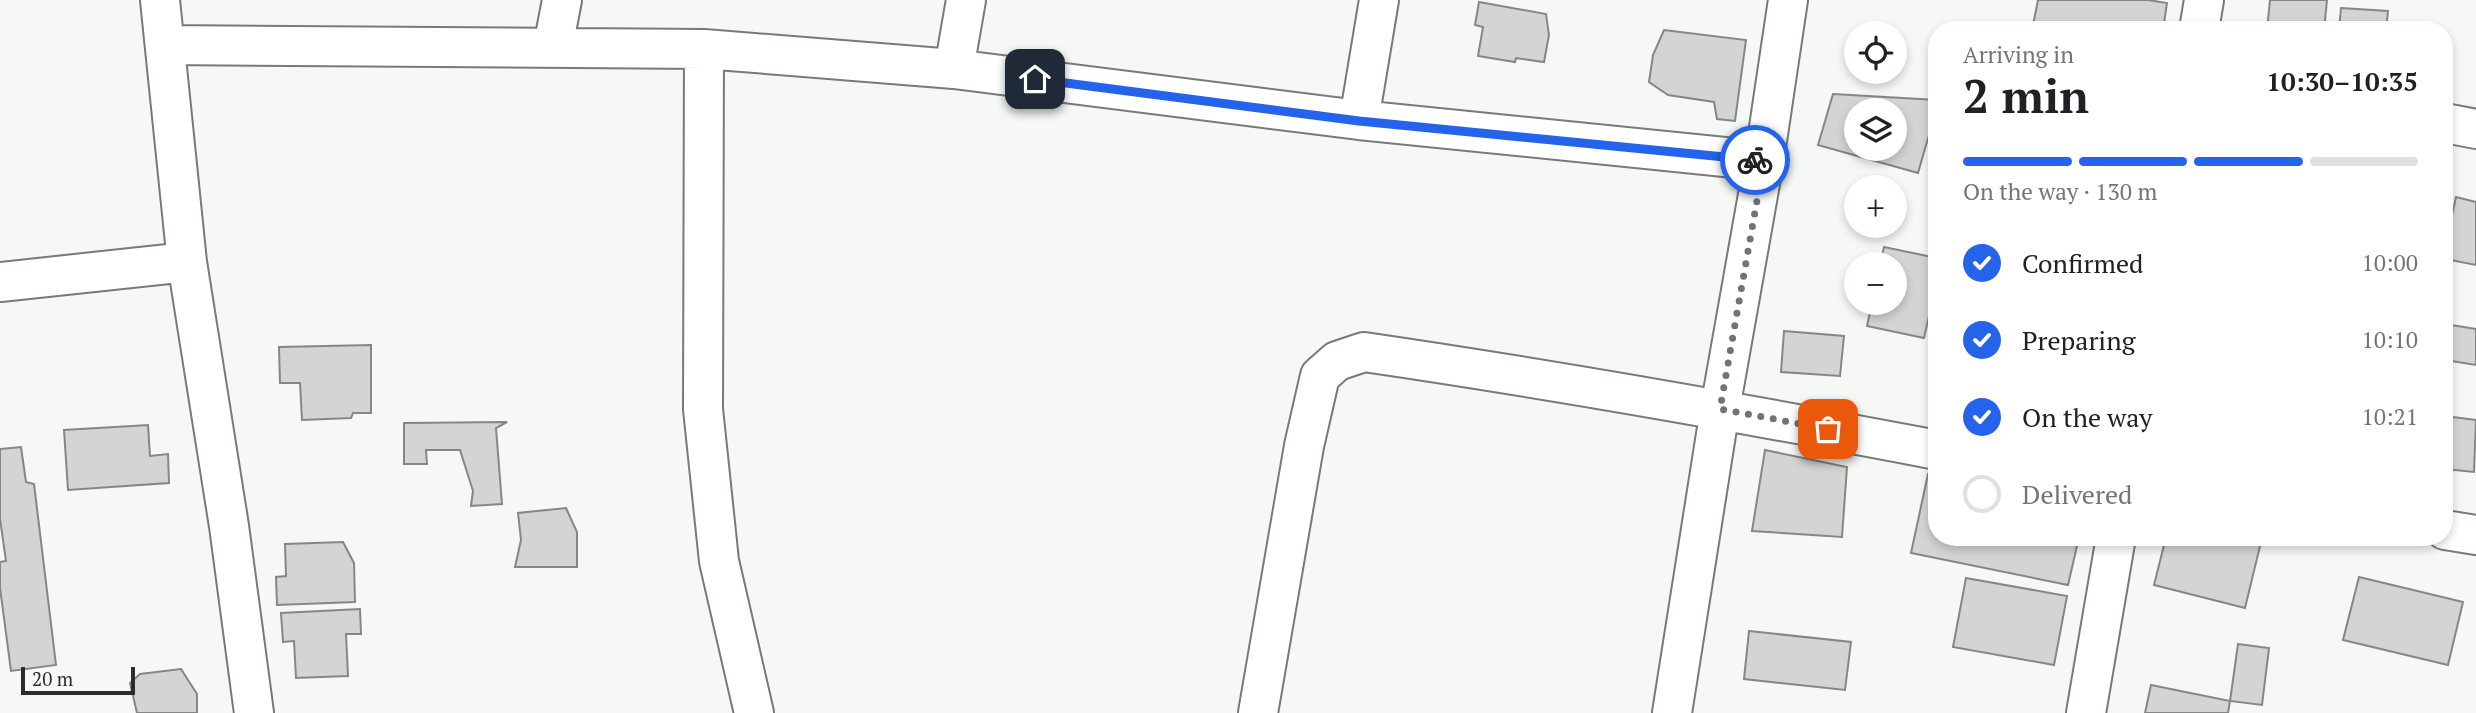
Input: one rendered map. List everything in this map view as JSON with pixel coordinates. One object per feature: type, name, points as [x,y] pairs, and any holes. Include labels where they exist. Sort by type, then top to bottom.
[{"type":"street","points":[[160,0],[187,262],[229,526],[254,713]]},
{"type":"street","points":[[554,47],[562,0]]},
{"type":"street","points":[[954,69],[966,0]]},
{"type":"street","points":[[1359,121],[1379,0]]},
{"type":"street","points":[[1672,713],[1720,409],[1764,161],[1788,0]]},
{"type":"street","points":[[2200,21],[2204,0]]},
{"type":"street","points":[[165,45],[704,49],[954,69],[1359,121],[1764,161]]},
{"type":"street","points":[[704,49],[703,410],[719,561],[754,713]]},
{"type":"street","points":[[2453,124],[2476,129]]},
{"type":"street","points":[[0,282],[187,262]]},
{"type":"street","points":[[1258,713],[1304,446],[1320,376],[1337,361],[1364,352],[1720,409],[1928,448]]},
{"type":"street","points":[[2453,531],[2476,535]]},
{"type":"street","points":[[2086,713],[2114,546]]},
{"type":"building","points":[[2038,0],[2148,0],[2167,3],[2164,21],[2034,21]]},
{"type":"building","points":[[2270,0],[2327,0],[2325,21],[2268,21]]},
{"type":"building","points":[[1479,2],[1546,14],[1549,35],[1544,62],[1516,58],[1515,62],[1478,56],[1483,27],[1475,25]]},
{"type":"building","points":[[2341,8],[2388,11],[2387,21],[2340,21]]},
{"type":"building","points":[[1664,30],[1746,40],[1735,121],[1717,119],[1714,102],[1668,95],[1649,82],[1653,55]]},
{"type":"building","points":[[1833,94],[1902,98],[1844,98],[1844,152],[1818,145]]},
{"type":"building","points":[[1907,98],[1928,99],[1928,138],[1918,173],[1875,161],[1907,161]]},
{"type":"building","points":[[2456,197],[2476,202],[2476,265],[2453,261],[2453,211]]},
{"type":"building","points":[[1884,247],[1928,256],[1928,320],[1924,338],[1867,326],[1869,315],[1907,315],[1907,252],[1883,252]]},
{"type":"building","points":[[2453,325],[2476,329],[2476,365],[2453,361]]},
{"type":"building","points":[[1784,331],[1844,336],[1840,376],[1781,372]]},
{"type":"building","points":[[371,345],[371,413],[353,413],[351,418],[302,420],[300,383],[280,383],[279,347]]},
{"type":"building","points":[[2453,417],[2476,420],[2474,472],[2453,470]]},
{"type":"building","points":[[507,422],[496,428],[502,504],[471,506],[473,491],[460,450],[426,450],[427,464],[404,464],[404,423]]},
{"type":"building","points":[[148,425],[150,456],[168,454],[169,483],[68,490],[64,430]]},
{"type":"building","points":[[21,447],[26,482],[34,484],[56,665],[11,671],[0,588],[0,562],[6,561],[0,519],[0,449]]},
{"type":"building","points":[[1765,450],[1847,467],[1842,537],[1752,531]]},
{"type":"building","points":[[1928,474],[1928,546],[2077,546],[2068,585],[1911,553]]},
{"type":"building","points":[[566,508],[577,532],[577,567],[515,567],[521,540],[518,513]]},
{"type":"building","points":[[343,542],[354,563],[355,602],[277,605],[276,577],[286,576],[285,544]]},
{"type":"building","points":[[2164,546],[2260,546],[2245,608],[2154,585]]},
{"type":"building","points":[[2359,577],[2463,602],[2448,665],[2343,640]]},
{"type":"building","points":[[1966,578],[2067,596],[2054,665],[1953,647]]},
{"type":"building","points":[[360,609],[361,634],[346,634],[348,676],[296,678],[294,641],[283,642],[281,613]]},
{"type":"building","points":[[1749,631],[1851,642],[1845,690],[1744,679]]},
{"type":"building","points":[[2238,644],[2269,648],[2262,705],[2230,701]]},
{"type":"building","points":[[181,669],[197,694],[197,713],[137,713],[130,683],[140,674]]},
{"type":"building","points":[[2151,685],[2230,701],[2228,713],[2145,713]]},
{"type":"way so far","points":[[1755,160],[1764,161],[1720,409],[1828,429]]},
{"type":"route","points":[[1035,79],[1359,121],[1755,160]]}]
